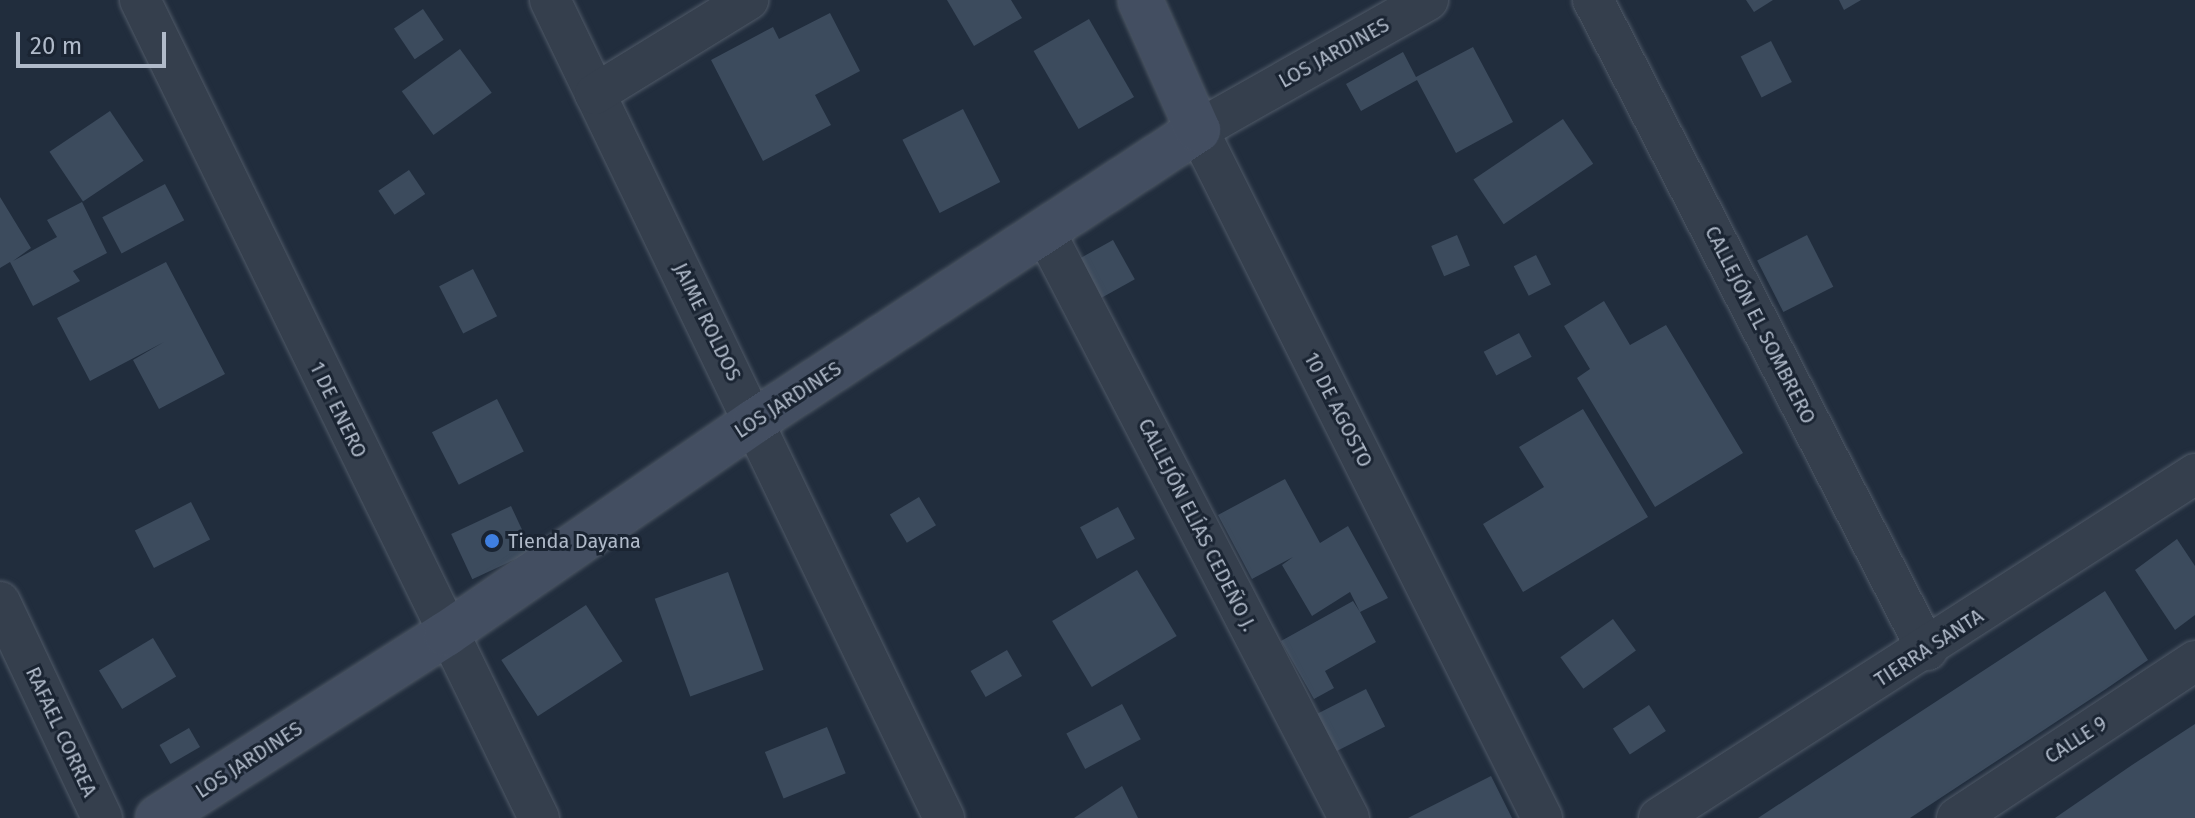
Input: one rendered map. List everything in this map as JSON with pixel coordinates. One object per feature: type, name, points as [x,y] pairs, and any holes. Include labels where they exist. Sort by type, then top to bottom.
[{"type":"street","name":"1 DE ENERO","points":[[140,0],[446,634],[539,818]]},
{"type":"street","name":"JAIME ROLDOS","points":[[550,0],[944,818]]},
{"type":"street","points":[[595,94],[748,0]]},
{"type":"street","name":"10 DE AGOSTO","points":[[1140,0],[1198,130],[1542,818]]},
{"type":"street","name":"LOS JARDINES","points":[[158,818],[446,634],[755,421],[1198,130],[1428,0]]},
{"type":"street","name":"CALLEJÓN EL SOMBRERO","points":[[1593,0],[1927,650]]},
{"type":"street","name":"CALLEJÓN ELÍAS CEDEÑO J.","points":[[1045,232],[1349,818]]},
{"type":"street","name":"TIERRA SANTA","points":[[1659,818],[1927,650],[2195,474]]},
{"type":"street","name":"RAFAEL CORREA","points":[[0,602],[102,818]]},
{"type":"street","name":"CALLE 9","points":[[1957,818],[2195,661]]},
{"type":"building","points":[[947,0],[1011,0],[1022,18],[974,46]]},
{"type":"building","points":[[1746,0],[1773,0],[1754,12]]},
{"type":"building","points":[[1839,0],[1861,0],[1844,10]]},
{"type":"building","points":[[423,9],[444,40],[415,59],[394,29]]},
{"type":"building","points":[[830,13],[860,71],[815,95],[831,125],[763,161],[711,60],[773,27],[779,39]]},
{"type":"building","points":[[1089,19],[1134,97],[1079,129],[1034,51]]},
{"type":"building","points":[[1771,41],[1792,82],[1762,97],[1741,56]]},
{"type":"building","points":[[1473,47],[1513,122],[1456,153],[1417,80],[1361,111],[1346,84],[1403,52],[1416,77]]},
{"type":"building","points":[[460,49],[492,93],[433,135],[402,91]]},
{"type":"building","points":[[963,109],[1000,182],[940,213],[902,140]]},
{"type":"building","points":[[110,111],[144,161],[83,202],[49,152]]},
{"type":"building","points":[[1563,119],[1593,164],[1504,224],[1473,179]]},
{"type":"building","points":[[409,170],[425,194],[395,215],[378,191]]},
{"type":"building","points":[[165,184],[184,220],[122,254],[102,217]]},
{"type":"building","points":[[0,197],[31,248],[13,261],[57,237],[47,220],[82,202],[107,253],[73,271],[80,281],[33,306],[10,262],[0,268]]},
{"type":"building","points":[[1457,235],[1470,265],[1444,276],[1431,246]]},
{"type":"building","points":[[1807,235],[1833,287],[1783,312],[1757,260]]},
{"type":"building","points":[[1113,240],[1135,279],[1101,298],[1079,259]]},
{"type":"building","points":[[1536,255],[1551,284],[1529,296],[1514,266]]},
{"type":"building","points":[[166,262],[225,374],[159,409],[133,360],[164,342],[90,381],[57,318]]},
{"type":"building","points":[[473,269],[497,316],[463,333],[439,286]]},
{"type":"building","points":[[1604,301],[1630,345],[1666,325],[1743,453],[1655,507],[1577,378],[1590,369],[1564,326]]},
{"type":"building","points":[[1519,333],[1532,357],[1496,376],[1484,352]]},
{"type":"building","points":[[497,399],[524,452],[459,485],[432,432]]},
{"type":"building","points":[[1583,409],[1648,517],[1523,592],[1483,524],[1544,487],[1519,447]]},
{"type":"building","points":[[1285,479],[1320,543],[1348,526],[1388,598],[1360,612],[1350,592],[1312,616],[1282,565],[1293,557],[1252,579],[1218,515]]},
{"type":"building","points":[[919,497],[936,525],[907,543],[890,515]]},
{"type":"building","points":[[191,502],[210,539],[154,568],[135,531]]},
{"type":"building","points":[[511,506],[532,551],[472,579],[451,534]]},
{"type":"building","points":[[1118,507],[1135,539],[1097,559],[1080,527]]},
{"type":"building","points":[[2177,539],[2195,566],[2195,615],[2175,630],[2135,570]]},
{"type":"building","points":[[1137,570],[1177,636],[1092,687],[1052,621]]},
{"type":"building","points":[[728,572],[764,670],[690,696],[655,599]]},
{"type":"building","points":[[2105,591],[2148,660],[1910,818],[1758,818]]},
{"type":"building","points":[[1353,601],[1376,642],[1325,671],[1334,688],[1314,699],[1281,641]]},
{"type":"building","points":[[586,605],[622,661],[538,716],[501,660]]},
{"type":"building","points":[[1613,619],[1636,651],[1583,689],[1560,657]]},
{"type":"building","points":[[153,638],[176,677],[122,709],[99,670]]},
{"type":"building","points":[[1007,650],[1022,676],[986,697],[971,671]]},
{"type":"building","points":[[1366,689],[1385,726],[1328,755],[1309,718]]},
{"type":"building","points":[[1122,704],[1141,739],[1085,769],[1066,734]]},
{"type":"building","points":[[1649,705],[1666,731],[1630,754],[1613,728]]},
{"type":"building","points":[[2195,724],[2195,818],[2055,818],[2132,765]]},
{"type":"building","points":[[827,727],[846,773],[784,798],[765,752]]},
{"type":"building","points":[[189,728],[200,747],[171,764],[160,745]]},
{"type":"building","points":[[1491,776],[1512,818],[1408,818]]},
{"type":"building","points":[[1122,786],[1138,818],[1074,818]]},
{"type":"place","name":"Tienda Dayana","points":[[492,541]]}]
